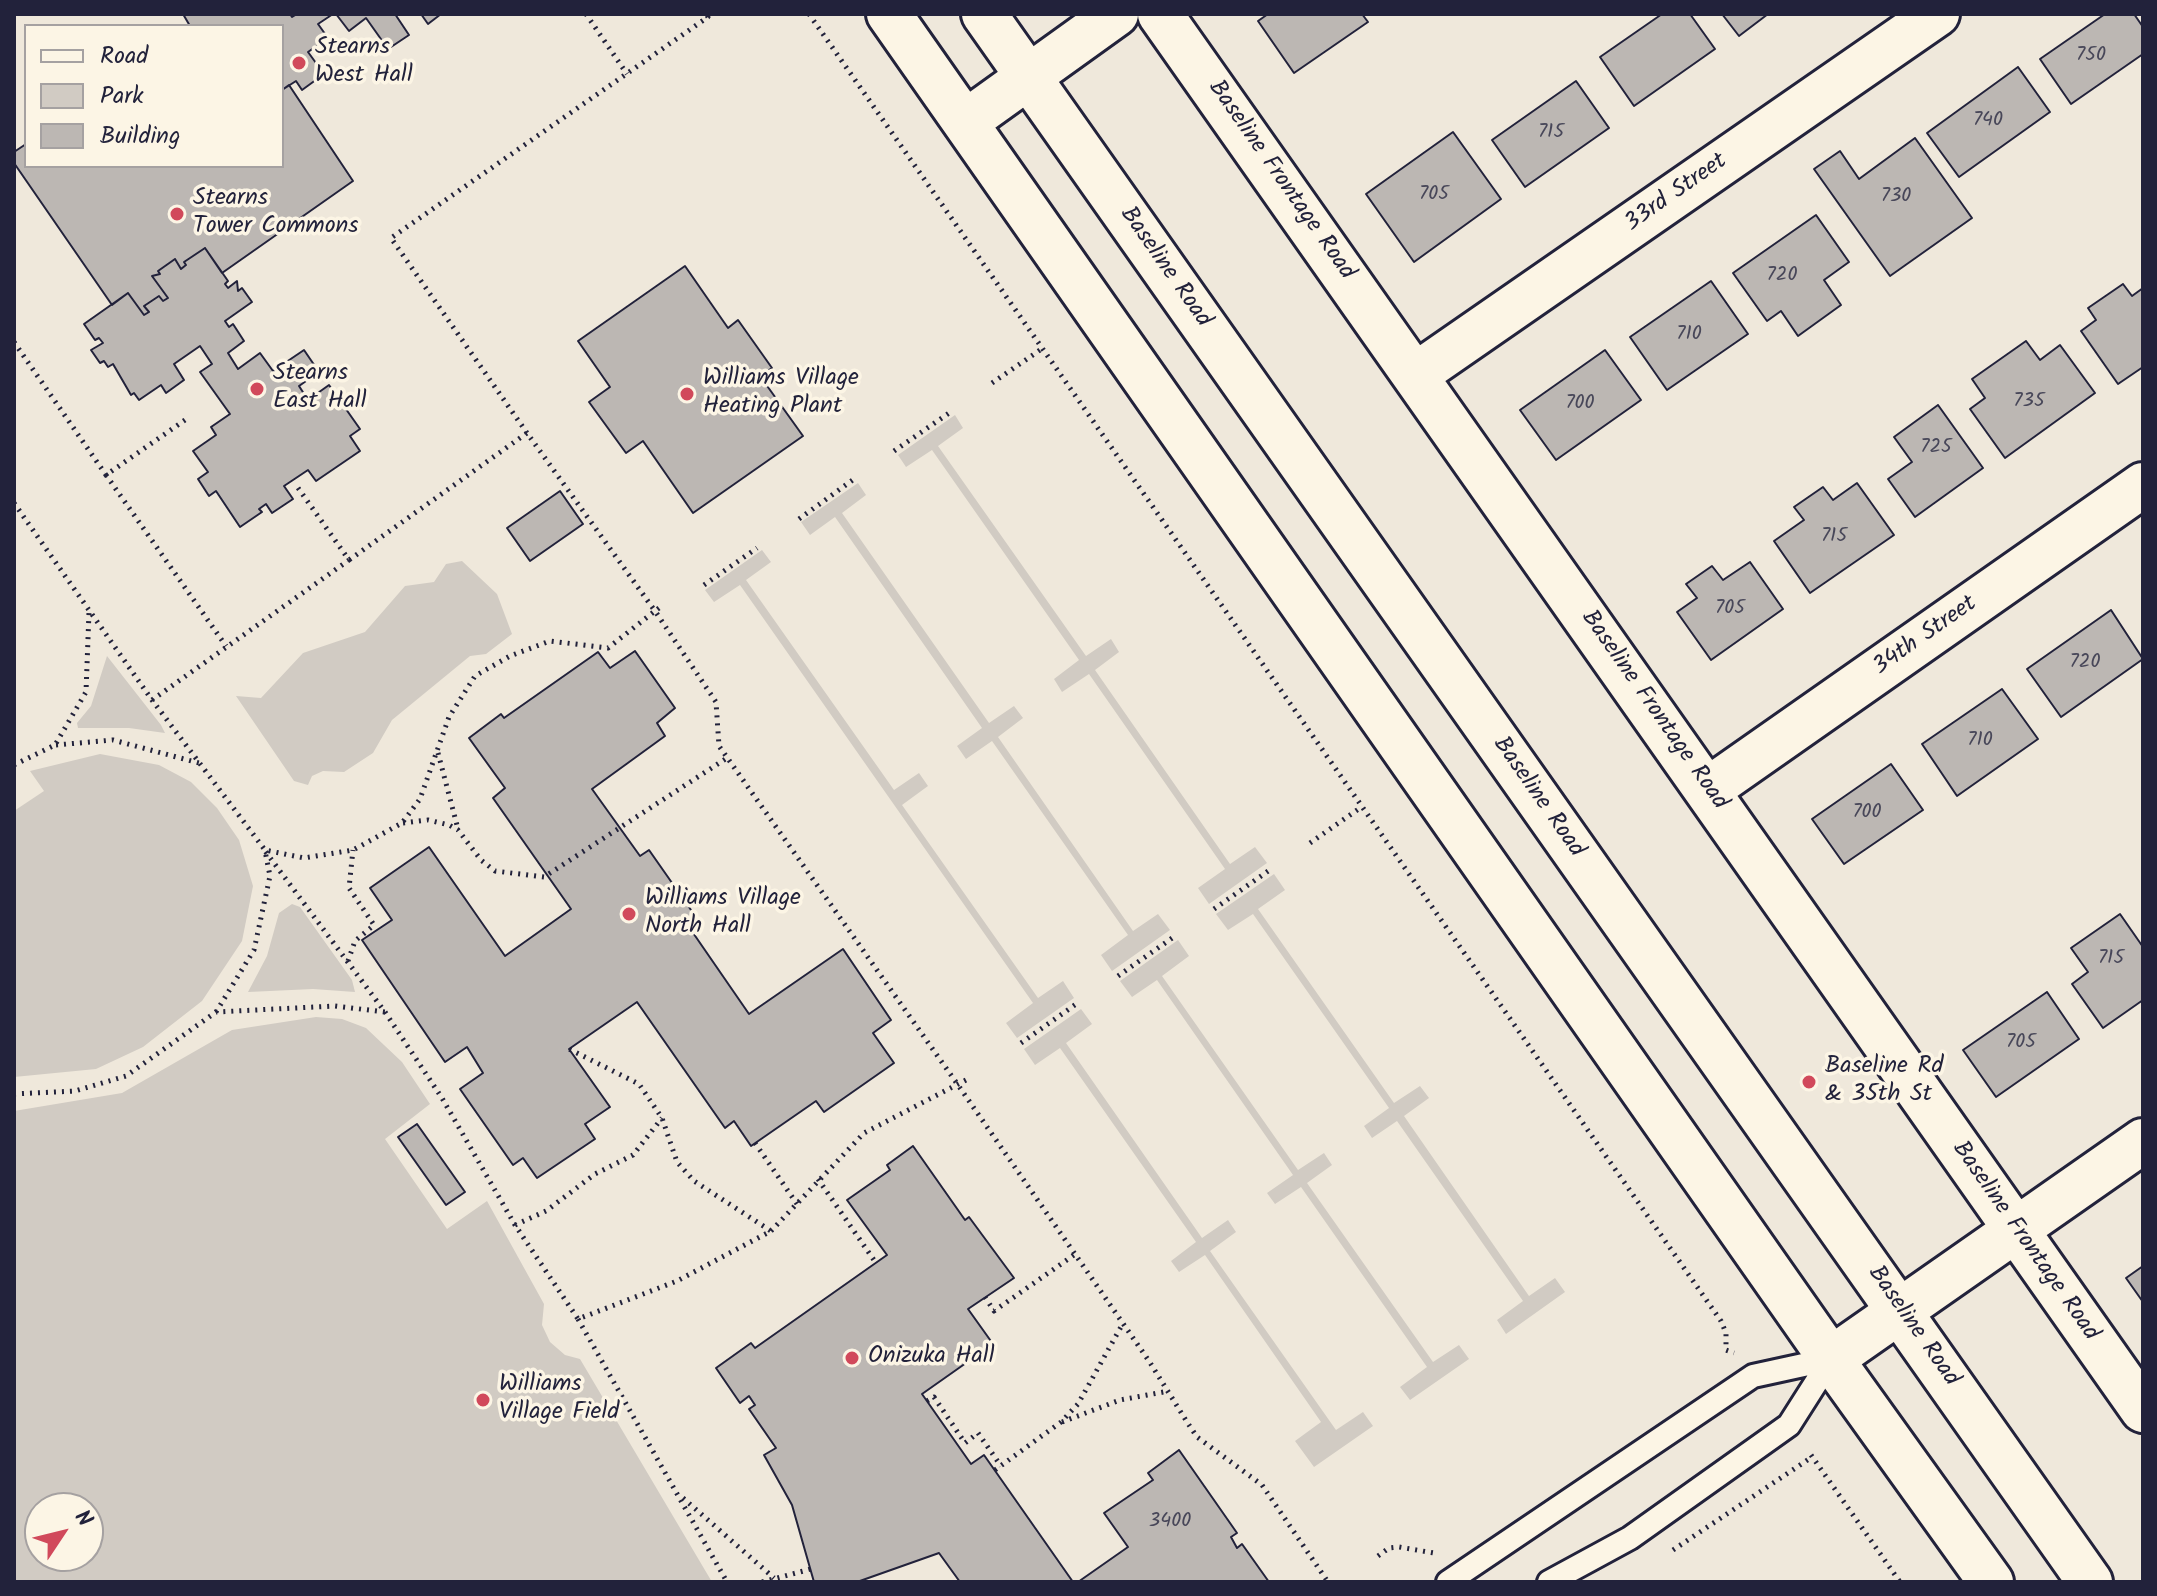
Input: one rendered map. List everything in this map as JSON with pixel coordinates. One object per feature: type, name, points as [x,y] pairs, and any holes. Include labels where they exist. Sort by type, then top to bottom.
[{"type":"main road","points":[[889,14],[967,121],[1831,1359],[1991,1582]]},
{"type":"main road","name":"Baseline Road","points":[[984,14],[1902,1311],[2090,1582]]},
{"type":"main road","points":[[967,121],[1116,14]]},
{"type":"main road","name":"Baseline Frontage Road","points":[[1160,14],[1417,374],[2143,1410]]},
{"type":"main road","name":"33rd Street","points":[[1417,374],[1937,14]]},
{"type":"main road","name":"34th Street","points":[[1709,789],[2143,485]]},
{"type":"main road","points":[[1831,1359],[2143,1141]]},
{"type":"lane","points":[[1448,1582],[1753,1376],[1831,1359]]},
{"type":"lane","points":[[1549,1582],[1630,1538],[1789,1425],[1831,1359]]},
{"type":"path","points":[[586,14],[627,74]]},
{"type":"path","points":[[706,14],[708,17],[391,238],[527,433],[657,609],[716,702],[719,746],[958,1085],[1169,1391],[1197,1437],[1262,1485],[1328,1582]]},
{"type":"path","points":[[809,14],[1360,808],[1721,1321],[1726,1333],[1726,1350],[1738,1355]]},
{"type":"path","points":[[15,345],[226,646]]},
{"type":"path","points":[[992,383],[1043,348]]},
{"type":"path","points":[[894,451],[952,411]]},
{"type":"path","points":[[106,475],[185,420]]},
{"type":"path","points":[[152,700],[527,433]]},
{"type":"path","points":[[799,519],[854,479]]},
{"type":"path","points":[[296,485],[349,560]]},
{"type":"path","points":[[14,503],[152,700],[385,1012],[442,1098],[515,1225],[578,1319],[727,1582]]},
{"type":"path","points":[[704,585],[757,548]]},
{"type":"path","points":[[402,823],[420,799],[449,717],[475,676],[510,656],[550,641],[608,648],[657,609]]},
{"type":"path","points":[[55,745],[86,692],[89,610]]},
{"type":"path","points":[[14,765],[55,745],[113,740],[201,763]]},
{"type":"path","points":[[438,752],[458,830],[481,860],[495,871],[544,877],[727,758]]},
{"type":"path","points":[[1310,843],[1360,808]]},
{"type":"path","points":[[265,850],[304,858],[353,850],[402,823],[428,820],[458,830]]},
{"type":"path","points":[[14,1094],[75,1091],[126,1076],[216,1012],[254,950],[270,876],[265,850]]},
{"type":"path","points":[[348,961],[355,941],[374,925],[349,888],[353,850]]},
{"type":"path","points":[[1214,909],[1271,869]]},
{"type":"path","points":[[1118,976],[1175,936]]},
{"type":"path","points":[[1021,1043],[1079,1002]]},
{"type":"path","points":[[216,1012],[335,1006],[385,1012]]},
{"type":"path","points":[[569,1049],[639,1084],[662,1118],[677,1162],[694,1181],[771,1231]]},
{"type":"path","points":[[578,1319],[677,1281],[771,1231],[864,1133],[966,1080]]},
{"type":"path","points":[[515,1225],[546,1211],[595,1174],[633,1155],[662,1118]]},
{"type":"path","points":[[755,1143],[797,1204]]},
{"type":"path","points":[[818,1179],[876,1263]]},
{"type":"path","points":[[985,1297],[994,1311],[1074,1255]]},
{"type":"path","points":[[995,1470],[1061,1422],[1078,1404],[1122,1325]]},
{"type":"path","points":[[1061,1422],[1120,1400],[1169,1391]]},
{"type":"path","points":[[927,1401],[934,1397],[965,1443],[978,1433],[1001,1466]]},
{"type":"path","points":[[1812,1457],[1900,1582]]},
{"type":"path","points":[[679,1495],[774,1578]]},
{"type":"path","points":[[1378,1556],[1389,1548],[1399,1547],[1434,1553],[1438,1560]]},
{"type":"path","points":[[762,1582],[811,1569]]},
{"type":"green space","points":[[955,415],[963,428],[938,446],[1086,656],[1111,639],[1119,652],[1095,670],[1230,864],[1255,847],[1267,863],[1209,904],[1198,888],[1225,869],[1089,674],[1062,692],[1054,679],[1079,660],[932,450],[906,467],[898,455]]},
{"type":"green space","points":[[858,483],[866,495],[842,513],[989,723],[1014,706],[1023,718],[998,737],[1133,931],[1158,914],[1170,930],[1112,971],[1101,955],[1128,935],[992,741],[966,759],[957,746],[982,728],[835,517],[810,535],[801,522]]},
{"type":"green space","points":[[762,550],[771,562],[746,580],[894,790],[919,773],[928,786],[902,805],[1038,998],[1063,981],[1074,998],[1017,1038],[1006,1023],[1033,1003],[740,585],[714,602],[705,590]]},
{"type":"green space","points":[[462,561],[497,594],[512,634],[486,654],[470,656],[392,720],[373,753],[344,772],[323,771],[312,776],[308,785],[294,781],[236,696],[261,698],[303,653],[365,632],[405,586],[434,582],[446,564]]},
{"type":"green space","points":[[107,656],[165,733],[129,728],[78,728],[77,723],[91,706]]},
{"type":"green space","points":[[100,754],[159,765],[191,782],[217,808],[239,840],[253,886],[242,941],[202,1001],[143,1047],[96,1069],[14,1077],[14,811],[44,791],[30,771]]},
{"type":"green space","points":[[1274,874],[1285,890],[1258,909],[1394,1103],[1420,1086],[1429,1098],[1404,1116],[1529,1296],[1555,1278],[1565,1292],[1506,1334],[1497,1320],[1523,1301],[1397,1121],[1372,1138],[1364,1126],[1389,1108],[1253,914],[1228,930],[1216,914]]},
{"type":"green space","points":[[292,904],[300,907],[352,980],[355,992],[313,989],[248,992],[267,956],[279,913]]},
{"type":"green space","points":[[1178,940],[1189,956],[1162,976],[1298,1170],[1324,1153],[1332,1165],[1307,1183],[1433,1362],[1459,1345],[1469,1359],[1410,1400],[1400,1387],[1427,1367],[1301,1187],[1275,1204],[1267,1193],[1293,1175],[1157,980],[1132,997],[1120,981]]},
{"type":"green space","points":[[1081,1009],[1092,1024],[1066,1043],[1202,1238],[1228,1220],[1236,1232],[1210,1251],[1336,1430],[1363,1412],[1373,1426],[1314,1467],[1295,1441],[1321,1422],[1205,1255],[1179,1272],[1171,1261],[1196,1242],[1060,1048],[1035,1065],[1024,1049]]},
{"type":"green space","points":[[316,1017],[342,1019],[366,1028],[402,1062],[430,1104],[385,1139],[447,1229],[487,1201],[544,1304],[542,1325],[550,1342],[565,1355],[580,1359],[712,1582],[14,1582],[14,1111],[122,1093],[232,1030]]},
{"type":"building","name":"Stearns West Hall","points":[[183,14],[290,14],[292,17],[297,14],[333,14],[318,24],[328,38],[308,52],[324,74],[302,90],[296,81],[284,89],[284,24],[189,24]]},
{"type":"building","name":"Stearns West Hall","points":[[336,14],[395,14],[409,35],[388,49],[366,18],[349,31]]},
{"type":"building","name":"Stearns West Hall","points":[[421,14],[441,14],[428,24]]},
{"type":"building","points":[[1268,14],[1362,14],[1368,22],[1294,73],[1258,21]]},
{"type":"building","points":[[1662,14],[1690,14],[1715,49],[1634,106],[1600,57]]},
{"type":"building","points":[[1722,14],[1768,14],[1739,36]]},
{"type":"building","points":[[2105,14],[2134,14],[2143,27],[2143,54],[2071,104],[2040,59]]},
{"type":"building","points":[[2018,67],[2050,112],[1959,177],[1927,133]]},
{"type":"building","points":[[1576,81],[1609,128],[1525,187],[1492,140]]},
{"type":"building","name":"Stearns Tower Commons","points":[[289,85],[353,181],[222,273],[205,248],[184,262],[186,265],[181,269],[175,259],[158,271],[160,274],[152,276],[168,298],[163,301],[159,296],[144,306],[149,312],[144,315],[128,293],[112,305],[14,163],[14,152],[24,145],[24,168],[284,168],[284,89]]},
{"type":"building","points":[[1453,132],[1501,199],[1414,262],[1366,194]]},
{"type":"building","points":[[1915,138],[1972,218],[1890,276],[1814,169],[1840,151],[1859,179]]},
{"type":"building","points":[[1816,215],[1849,262],[1824,280],[1841,305],[1798,336],[1781,311],[1767,321],[1733,273]]},
{"type":"building","name":"Stearns East Hall","points":[[205,248],[228,281],[225,284],[228,288],[237,281],[238,291],[242,288],[252,302],[225,321],[229,327],[233,324],[244,341],[228,353],[238,369],[260,353],[273,371],[304,350],[319,372],[299,386],[308,400],[329,385],[360,429],[350,436],[360,451],[316,481],[308,470],[284,486],[293,499],[272,513],[266,504],[259,509],[262,512],[240,527],[216,491],[209,496],[198,479],[208,472],[193,451],[216,435],[211,427],[230,414],[200,372],[212,364],[200,346],[174,364],[184,380],[166,393],[161,385],[139,400],[134,393],[131,395],[113,364],[108,367],[104,361],[100,363],[91,350],[103,343],[99,338],[95,340],[84,324],[128,293],[144,315],[149,312],[144,306],[159,296],[163,301],[168,298],[152,276],[160,274],[158,271],[175,259],[181,269],[186,265],[184,262]]},
{"type":"building","name":"Williams Village Heating Plant","points":[[685,266],[728,328],[738,320],[772,368],[760,376],[803,436],[693,513],[643,441],[626,453],[589,402],[610,387],[578,341]]},
{"type":"building","points":[[1711,281],[1748,334],[1667,390],[1630,337]]},
{"type":"building","points":[[2123,284],[2132,296],[2143,288],[2143,367],[2118,384],[2081,331],[2096,320],[2088,308]]},
{"type":"building","points":[[2026,341],[2040,360],[2060,345],[2095,393],[2005,458],[1970,409],[1985,398],[1972,379]]},
{"type":"building","points":[[1605,350],[1641,400],[1556,460],[1520,410]]},
{"type":"building","points":[[1938,405],[1983,468],[1915,517],[1888,479],[1912,462],[1894,437]]},
{"type":"building","points":[[1857,483],[1894,535],[1810,593],[1774,541],[1804,520],[1794,507],[1823,487],[1833,500]]},
{"type":"building","points":[[560,491],[583,524],[530,561],[507,528]]},
{"type":"building","points":[[1750,562],[1783,609],[1711,660],[1677,612],[1697,598],[1686,584],[1712,566],[1723,580]]},
{"type":"building","points":[[2111,610],[2143,659],[2061,717],[2027,669]]},
{"type":"building","name":"Williams Village North Hall","points":[[635,651],[675,708],[657,723],[665,736],[592,789],[640,856],[649,850],[698,920],[689,927],[749,1014],[843,949],[891,1020],[873,1033],[894,1063],[824,1112],[816,1101],[751,1146],[734,1121],[725,1128],[637,1002],[569,1049],[610,1107],[585,1124],[595,1139],[537,1178],[523,1158],[513,1165],[460,1089],[483,1073],[467,1047],[445,1062],[362,940],[392,920],[370,888],[429,847],[505,956],[571,909],[493,798],[505,788],[469,738],[501,714],[504,718],[598,652],[610,668]]},
{"type":"building","points":[[2002,689],[2038,739],[1957,796],[1922,744]]},
{"type":"building","points":[[1891,764],[1923,810],[1844,864],[1812,819]]},
{"type":"building","points":[[2120,914],[2143,947],[2143,1000],[2103,1028],[2072,984],[2088,972],[2071,948]]},
{"type":"building","points":[[2047,992],[2079,1039],[1996,1097],[1963,1050]]},
{"type":"building","points":[[417,1124],[465,1192],[446,1205],[398,1137]]},
{"type":"building","name":"Onizuka Hall","points":[[913,1146],[965,1220],[969,1217],[1014,1278],[968,1309],[993,1344],[922,1394],[971,1464],[984,1455],[1073,1582],[960,1582],[939,1553],[857,1582],[814,1582],[792,1505],[764,1455],[776,1448],[749,1409],[755,1405],[749,1396],[740,1403],[716,1368],[751,1343],[755,1348],[887,1255],[847,1200],[890,1170],[887,1165]]},
{"type":"building","points":[[2143,1266],[2143,1302],[2126,1278]]},
{"type":"building","points":[[1179,1450],[1237,1533],[1231,1537],[1237,1548],[1242,1544],[1269,1582],[1078,1582],[1128,1547],[1104,1513],[1153,1480],[1148,1473]]},
{"type":"place","name":"Stearns West Hall","points":[[299,63]]},
{"type":"place","name":"Stearns Tower Commons","points":[[177,214]]},
{"type":"place","name":"Stearns East Hall","points":[[257,389]]},
{"type":"place","name":"Williams Village Heating Plant","points":[[687,394]]},
{"type":"place","name":"Williams Village North Hall","points":[[629,914]]},
{"type":"place","name":"Baseline Rd & 35th St","points":[[1809,1082]]},
{"type":"place","name":"Onizuka Hall","points":[[852,1358]]},
{"type":"place","name":"Williams Village Field","points":[[483,1400]]}]
